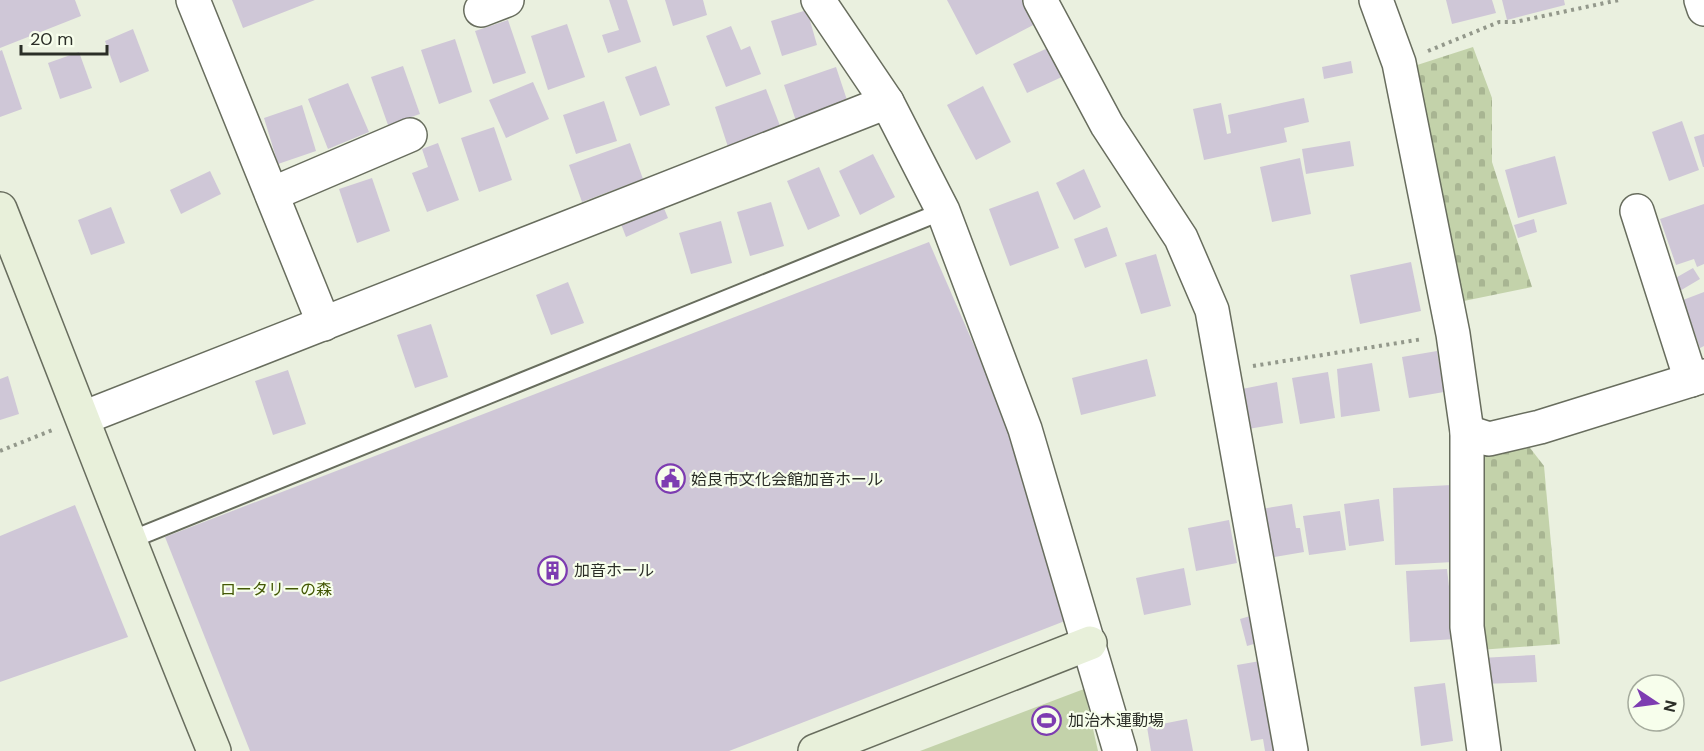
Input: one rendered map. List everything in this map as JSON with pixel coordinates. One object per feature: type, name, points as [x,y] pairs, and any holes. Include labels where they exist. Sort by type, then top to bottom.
[{"type":"street","points":[[193,0],[324,324]]},
{"type":"street","points":[[818,0],[887,102],[943,211],[1025,429],[1120,751]]},
{"type":"street","points":[[1040,0],[1107,125],[1180,238],[1212,310],[1291,751]]},
{"type":"street","points":[[1376,0],[1400,63],[1454,334],[1467,432],[1467,627],[1484,751]]},
{"type":"street","points":[[1701,0],[1704,9]]},
{"type":"street","points":[[83,418],[887,102]]},
{"type":"street","points":[[272,194],[410,135]]},
{"type":"street","points":[[0,209],[83,418],[128,541],[214,751]]},
{"type":"street","points":[[1467,432],[1489,440],[1697,378],[1637,211]]},
{"type":"street","points":[[815,751],[1090,643]]},
{"type":"lane","points":[[128,541],[943,211]]},
{"type":"path","points":[[1400,63],[1499,22],[1515,22],[1619,0]]},
{"type":"path","points":[[1223,371],[1454,334]]},
{"type":"path","points":[[0,451],[83,418]]},
{"type":"green space","points":[[1473,47],[1492,98],[1492,162],[1532,287],[1459,302],[1411,67]]},
{"type":"green space","points":[[1527,444],[1544,466],[1560,644],[1479,650],[1483,453]]},
{"type":"green space","name":"加治木運動場","points":[[1084,689],[1098,751],[920,751]]},
{"type":"building","points":[[0,0],[75,0],[81,16],[0,48]]},
{"type":"building","points":[[232,0],[315,0],[243,28]]},
{"type":"building","points":[[609,0],[627,0],[641,42],[608,53],[602,35],[619,30]]},
{"type":"building","points":[[665,0],[703,0],[707,15],[673,26]]},
{"type":"building","points":[[947,0],[1027,0],[1039,22],[976,55]]},
{"type":"building","points":[[1446,0],[1492,0],[1496,13],[1452,24]]},
{"type":"building","points":[[1502,0],[1564,0],[1565,5],[1507,20]]},
{"type":"building","points":[[807,10],[817,45],[782,56],[771,21]]},
{"type":"building","points":[[508,20],[526,73],[493,84],[475,31]]},
{"type":"building","points":[[567,24],[585,77],[548,90],[531,36]]},
{"type":"building","points":[[731,26],[741,50],[750,46],[761,74],[726,87],[706,36]]},
{"type":"building","points":[[133,29],[149,71],[120,83],[105,41]]},
{"type":"building","points":[[455,39],[472,92],[439,104],[421,50]]},
{"type":"building","points":[[1050,47],[1064,76],[1027,93],[1013,64]]},
{"type":"building","points":[[2,50],[22,109],[0,117],[0,51]]},
{"type":"building","points":[[79,52],[92,88],[60,99],[48,63]]},
{"type":"building","points":[[1351,61],[1353,73],[1324,79],[1322,67]]},
{"type":"building","points":[[403,66],[420,114],[388,125],[371,77]]},
{"type":"building","points":[[656,66],[670,105],[640,116],[625,77]]},
{"type":"building","points":[[836,67],[850,109],[798,127],[784,85]]},
{"type":"building","points":[[533,82],[549,119],[506,138],[489,100]]},
{"type":"building","points":[[348,83],[369,132],[328,149],[308,99]]},
{"type":"building","points":[[983,86],[1011,142],[976,160],[947,105]]},
{"type":"building","points":[[766,89],[782,131],[729,150],[715,107]]},
{"type":"building","points":[[1304,98],[1309,122],[1284,128],[1287,142],[1204,160],[1193,109],[1221,103],[1227,134],[1231,133],[1228,115]]},
{"type":"building","points":[[604,101],[617,141],[576,154],[563,115]]},
{"type":"building","points":[[302,105],[316,151],[278,164],[264,118]]},
{"type":"building","points":[[1682,121],[1699,170],[1669,181],[1652,132]]},
{"type":"building","points":[[494,127],[512,180],[479,192],[461,138]]},
{"type":"building","points":[[1704,134],[1704,167],[1703,167],[1694,137]]},
{"type":"building","points":[[1350,141],[1354,166],[1306,174],[1302,149]]},
{"type":"building","points":[[438,143],[459,200],[427,212],[412,173],[428,167],[422,149]]},
{"type":"building","points":[[630,143],[643,179],[582,202],[569,165]]},
{"type":"building","points":[[873,154],[895,197],[860,215],[839,171]]},
{"type":"building","points":[[1555,156],[1567,204],[1518,218],[1505,170]]},
{"type":"building","points":[[1300,158],[1311,214],[1272,222],[1260,167]]},
{"type":"building","points":[[819,167],[840,216],[808,230],[787,181]]},
{"type":"building","points":[[1084,169],[1101,207],[1074,220],[1056,183]]},
{"type":"building","points":[[210,171],[221,194],[181,214],[170,190]]},
{"type":"building","points":[[372,178],[390,231],[357,243],[339,189]]},
{"type":"building","points":[[1038,191],[1059,248],[1010,266],[989,209]]},
{"type":"building","points":[[771,202],[784,246],[750,256],[737,212]]},
{"type":"building","points":[[1704,204],[1704,264],[1697,267],[1694,259],[1676,265],[1660,219]]},
{"type":"building","points":[[663,206],[668,218],[626,237],[621,224]]},
{"type":"building","points":[[111,207],[125,243],[91,255],[78,220]]},
{"type":"building","points":[[1534,219],[1537,232],[1518,238],[1514,225]]},
{"type":"building","points":[[721,221],[732,263],[691,274],[679,233]]},
{"type":"building","points":[[1107,227],[1117,256],[1085,268],[1074,239]]},
{"type":"building","name":"姶良市文化会館加音ホール","points":[[929,242],[1007,421],[1070,619],[729,751],[250,751],[165,537]]},
{"type":"building","points":[[1156,254],[1171,306],[1141,314],[1125,263]]},
{"type":"building","points":[[1411,262],[1421,311],[1360,324],[1350,275]]},
{"type":"building","points":[[1693,268],[1700,279],[1678,292],[1672,280]]},
{"type":"building","points":[[568,282],[584,323],[551,335],[536,295]]},
{"type":"building","points":[[1704,292],[1704,346],[1700,348],[1683,300]]},
{"type":"building","points":[[431,324],[448,377],[415,388],[397,335]]},
{"type":"building","points":[[1437,351],[1444,392],[1409,398],[1402,357]]},
{"type":"building","points":[[1147,359],[1156,396],[1081,415],[1072,378]]},
{"type":"building","points":[[1372,363],[1380,411],[1341,417],[1337,369]]},
{"type":"building","points":[[288,370],[306,424],[273,435],[255,381]]},
{"type":"building","points":[[1328,372],[1335,418],[1300,424],[1292,378]]},
{"type":"building","points":[[8,376],[19,414],[0,420],[0,379]]},
{"type":"building","points":[[1277,382],[1283,423],[1248,429],[1242,389]]},
{"type":"building","points":[[1452,485],[1454,562],[1395,565],[1393,488]]},
{"type":"building","points":[[1379,499],[1384,541],[1349,546],[1344,504]]},
{"type":"building","points":[[1292,504],[1296,528],[1300,528],[1304,552],[1269,558],[1261,509]]},
{"type":"building","points":[[75,505],[128,637],[0,682],[0,536]]},
{"type":"building","points":[[1340,511],[1346,550],[1309,555],[1303,516]]},
{"type":"building","points":[[1229,520],[1237,563],[1196,571],[1188,528]]},
{"type":"building","points":[[1184,568],[1191,605],[1144,615],[1136,578]]},
{"type":"building","points":[[1447,569],[1455,639],[1410,642],[1406,571]]},
{"type":"building","points":[[1257,614],[1264,641],[1247,646],[1240,619]]},
{"type":"building","points":[[1535,655],[1537,682],[1481,684],[1481,658]]},
{"type":"building","points":[[1266,660],[1282,751],[1265,751],[1263,739],[1251,741],[1237,665]]},
{"type":"building","points":[[1445,683],[1453,741],[1421,746],[1414,687]]},
{"type":"building","points":[[1187,719],[1193,751],[1151,751],[1147,727]]},
{"type":"place","name":"姶良市文化会館加音ホール","points":[[670,479]]},
{"type":"place","name":"加音ホール","points":[[553,570]]},
{"type":"place","name":"加治木運動場","points":[[1047,720]]},
{"type":"park label","name":"ロータリーの森","points":[[276,589]]}]
